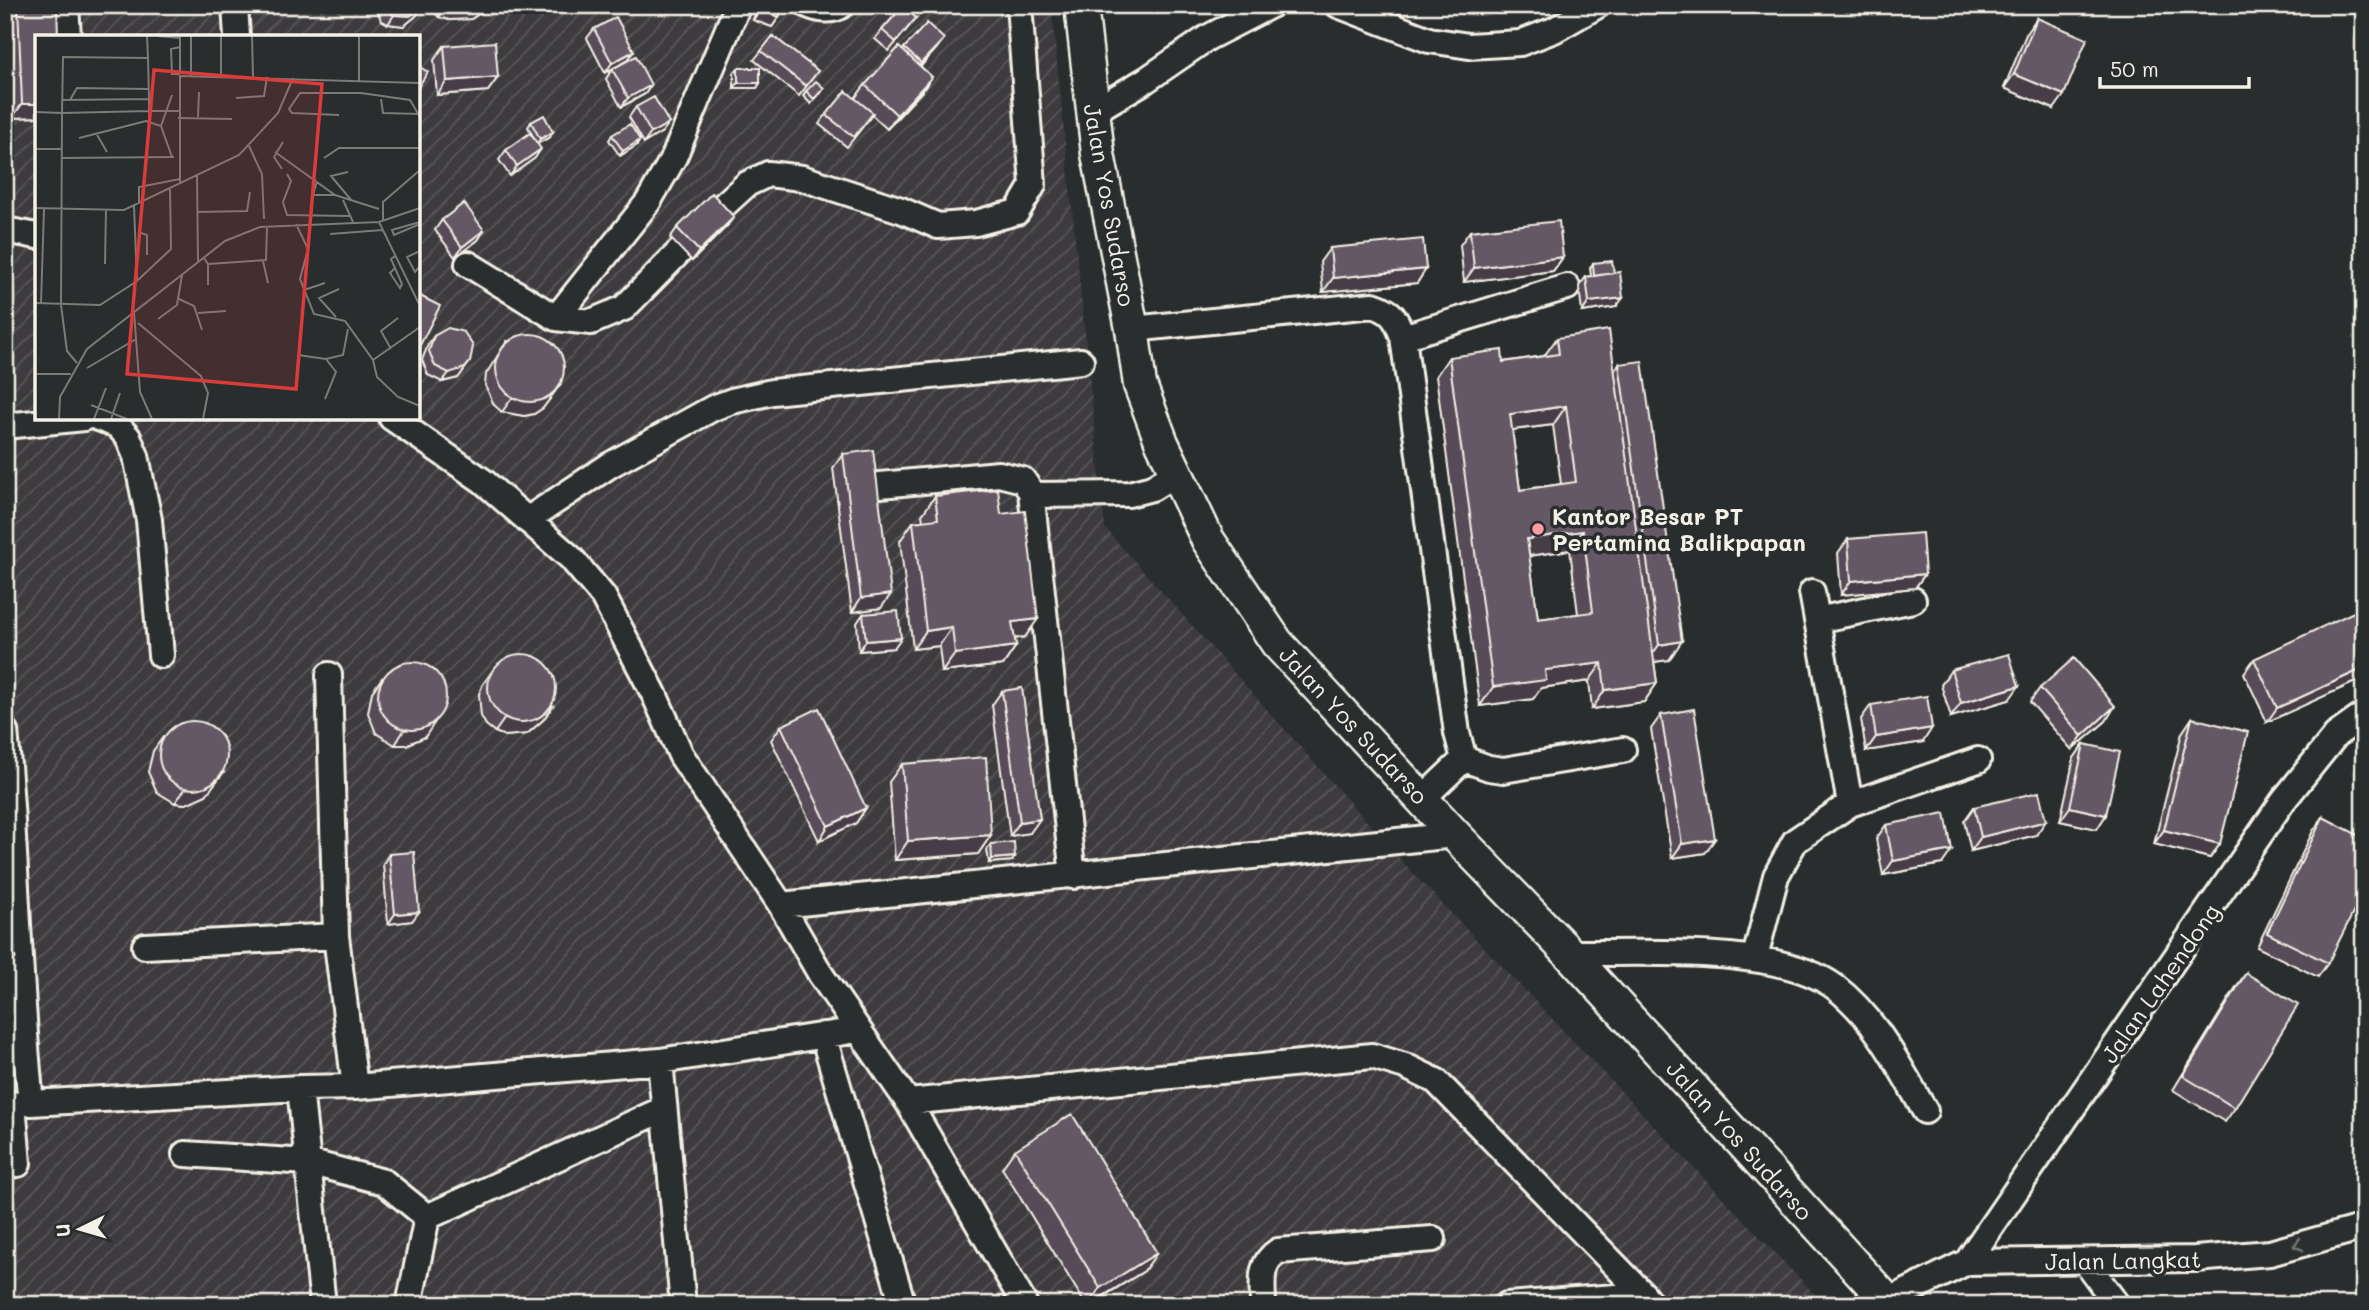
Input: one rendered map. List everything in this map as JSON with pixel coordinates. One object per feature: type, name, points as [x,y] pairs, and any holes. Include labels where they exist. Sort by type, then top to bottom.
[{"type":"main road","name":"Jalan Yos Sudarso","points":[[1081,5],[1092,112],[1140,384],[1176,473],[1208,540],[1277,643],[1569,953],[1889,1303]]},
{"type":"street","points":[[66,5],[68,35]]},
{"type":"street","points":[[235,5],[237,35]]},
{"type":"street","points":[[556,318],[572,301],[654,191],[674,156],[738,5]]},
{"type":"street","points":[[808,5],[816,9],[838,9],[842,5]]},
{"type":"street","points":[[715,213],[747,184],[768,174],[802,178],[901,210],[938,226],[976,223],[1017,212],[1032,186],[1018,5]]},
{"type":"street","points":[[1092,112],[1146,80],[1207,37],[1271,5]]},
{"type":"street","points":[[1338,5],[1429,40],[1469,46],[1520,43],[1554,30],[1598,5]]},
{"type":"street","points":[[5,230],[35,236]]},
{"type":"street","points":[[468,264],[556,318],[591,321],[624,308],[681,250]]},
{"type":"street","points":[[1403,337],[1567,288]]},
{"type":"street","points":[[1132,329],[1373,305],[1387,309],[1396,316],[1403,337],[1457,733],[1464,759],[1503,770],[1623,750]]},
{"type":"street","points":[[527,520],[610,465],[713,408],[732,401],[772,392],[1081,361]]},
{"type":"street","points":[[5,426],[64,420]]},
{"type":"street","points":[[103,420],[117,425],[128,438],[136,456],[149,520],[161,655]]},
{"type":"street","points":[[395,420],[483,481],[571,558],[603,596],[654,694],[681,755],[781,905],[821,975],[908,1102],[1026,1305]]},
{"type":"street","points":[[1031,495],[1129,494],[1152,488],[1176,473]]},
{"type":"street","points":[[880,485],[999,474],[1023,480],[1031,495],[1073,876]]},
{"type":"street","points":[[1812,592],[1850,804]]},
{"type":"street","points":[[1817,620],[1913,600]]},
{"type":"street","points":[[329,675],[336,936],[355,1087]]},
{"type":"street","name":"Jalan Lahendong","points":[[1967,1262],[2283,802],[2336,735],[2364,715]]},
{"type":"street","points":[[5,731],[18,1164],[5,1166]]},
{"type":"street","points":[[1423,798],[1464,759]]},
{"type":"street","points":[[1755,957],[1776,876],[1795,841],[1850,804],[1978,760]]},
{"type":"street","points":[[781,905],[1455,835]]},
{"type":"street","points":[[145,946],[336,936]]},
{"type":"street","points":[[1569,953],[1755,957],[1800,970],[1834,986],[1860,1011],[1888,1047],[1925,1111]]},
{"type":"street","points":[[16,1104],[355,1087],[660,1061],[858,1030]]},
{"type":"street","points":[[823,1035],[903,1305]]},
{"type":"street","points":[[908,1102],[1372,1056],[1405,1066],[1436,1081],[1648,1300]]},
{"type":"street","points":[[660,1061],[683,1305]]},
{"type":"street","points":[[300,1088],[323,1305]]},
{"type":"street","points":[[427,1217],[664,1110]]},
{"type":"street","points":[[185,1154],[308,1162],[384,1182],[427,1217]]},
{"type":"street","points":[[409,1305],[427,1217]]},
{"type":"street","name":"Jalan Langkat","points":[[1889,1303],[1967,1262],[2195,1259],[2270,1253],[2364,1227]]},
{"type":"street","points":[[1263,1305],[1264,1266],[1268,1258],[1278,1251],[1433,1239]]},
{"type":"street","points":[[2085,1261],[2117,1305]]},
{"type":"street","points":[[1507,1305],[1648,1300]]},
{"type":"shaded area","points":[[5,5],[1051,5],[1105,528],[1411,871],[1825,1305],[5,1305]]},
{"type":"building","points":[[18,5],[57,5],[58,35],[35,35],[35,104],[22,104]]},
{"type":"building","points":[[386,5],[423,5],[410,16],[394,15]]},
{"type":"building","points":[[761,5],[783,5],[779,17],[760,10]]},
{"type":"building","points":[[903,6],[916,18],[896,42],[882,30]]},
{"type":"building","points":[[616,17],[634,51],[612,63],[594,29]]},
{"type":"building","points":[[2037,18],[2087,39],[2064,95],[2014,74]]},
{"type":"building","points":[[927,23],[944,39],[921,63],[904,48]]},
{"type":"building","points":[[773,36],[818,71],[806,86],[761,51]]},
{"type":"building","points":[[495,42],[498,77],[447,81],[444,46]]},
{"type":"building","points":[[899,47],[932,77],[897,115],[865,85]]},
{"type":"building","points":[[636,56],[651,85],[628,98],[612,69]]},
{"type":"building","points":[[420,67],[428,72],[420,84]]},
{"type":"building","points":[[738,68],[760,68],[760,83],[738,83]]},
{"type":"building","points":[[816,81],[824,88],[814,99],[806,91]]},
{"type":"building","points":[[846,91],[873,113],[854,137],[826,115]]},
{"type":"building","points":[[654,97],[669,123],[651,133],[636,107]]},
{"type":"building","points":[[544,115],[553,132],[540,139],[531,122]]},
{"type":"building","points":[[630,124],[640,140],[623,151],[612,135]]},
{"type":"building","points":[[530,133],[541,149],[517,166],[506,150]]},
{"type":"building","points":[[712,193],[734,217],[699,251],[677,228]]},
{"type":"building","points":[[464,203],[484,230],[462,247],[442,220]]},
{"type":"building","points":[[1559,221],[1563,257],[1474,268],[1470,231]]},
{"type":"building","points":[[1423,239],[1426,269],[1333,278],[1330,248]]},
{"type":"building","points":[[1612,261],[1614,273],[1594,276],[1593,263]]},
{"type":"building","points":[[1620,272],[1623,298],[1589,302],[1586,277]]},
{"type":"building","points":[[420,296],[440,306],[420,345]]},
{"type":"building","points":[[448,328],[464,332],[473,346],[470,362],[465,368],[449,373],[435,366],[429,351],[434,336]]},
{"type":"building","name":"Kantor Besar PT Pertamina Balikpapan","points":[[1609,330],[1657,683],[1605,690],[1602,663],[1545,670],[1546,680],[1493,687],[1449,357],[1502,350],[1503,362],[1559,354],[1557,338]],"holes":[[[1566,406],[1576,482],[1520,490],[1510,414]],[[1583,531],[1593,612],[1538,619],[1527,539]]]},
{"type":"building","points":[[537,334],[558,349],[564,361],[562,381],[554,392],[537,402],[523,402],[506,392],[498,381],[496,361],[506,344],[517,336]]},
{"type":"building","points":[[1642,361],[1682,641],[1659,645],[1619,364]]},
{"type":"building","points":[[873,450],[891,594],[861,598],[843,454]]},
{"type":"building","points":[[998,489],[1001,514],[1025,511],[1038,619],[1012,622],[1016,646],[955,654],[952,627],[926,631],[913,522],[938,519],[935,496]]},
{"type":"building","points":[[1922,533],[1925,574],[1851,581],[1848,539]]},
{"type":"building","points":[[2358,610],[2364,621],[2364,668],[2277,708],[2254,659]]},
{"type":"building","points":[[898,611],[901,638],[866,641],[863,614]]},
{"type":"building","points":[[529,654],[550,669],[556,681],[554,701],[546,712],[529,722],[515,722],[498,712],[490,701],[488,681],[498,664],[509,656]]},
{"type":"building","points":[[2009,654],[2019,686],[1961,703],[1951,670]]},
{"type":"building","points":[[2074,658],[2115,706],[2082,736],[2040,688]]},
{"type":"building","points":[[419,662],[440,677],[446,689],[444,709],[436,720],[419,730],[405,730],[388,720],[380,709],[378,689],[388,672],[399,664]]},
{"type":"building","points":[[1022,688],[1040,819],[1020,822],[1002,691]]},
{"type":"building","points":[[1927,696],[1932,728],[1876,737],[1871,705]]},
{"type":"building","points":[[819,708],[866,808],[828,826],[781,726]]},
{"type":"building","points":[[1694,709],[1715,839],[1682,844],[1661,715]]},
{"type":"building","points":[[2192,718],[2248,732],[2220,844],[2164,830]]},
{"type":"building","points":[[193,721],[206,723],[217,731],[225,742],[225,768],[217,779],[206,787],[193,789],[180,787],[169,779],[161,768],[159,755],[161,742],[169,731],[180,723]]},
{"type":"building","points":[[2084,744],[2120,752],[2106,815],[2070,807]]},
{"type":"building","points":[[986,757],[991,835],[908,841],[902,764]]},
{"type":"building","points":[[2039,792],[2046,821],[1981,837],[1974,807]]},
{"type":"building","points":[[5,804],[8,844],[5,844]]},
{"type":"building","points":[[1945,813],[1952,850],[1893,861],[1886,825]]},
{"type":"building","points":[[2323,817],[2364,838],[2364,891],[2328,963],[2267,933]]},
{"type":"building","points":[[1014,842],[1015,857],[992,859],[991,844]]},
{"type":"building","points":[[5,851],[9,851],[15,959],[5,960]]},
{"type":"building","points":[[414,852],[419,912],[395,914],[389,854]]},
{"type":"building","points":[[2246,973],[2298,1005],[2235,1108],[2183,1076]]},
{"type":"building","points":[[1072,1114],[1157,1253],[1100,1288],[1015,1150]]},
{"type":"building","points":[[1662,1299],[1662,1305],[1603,1305]]},
{"type":"place","name":"Kantor Besar PT Pertamina Balikpapan","points":[[1538,529]]}]
